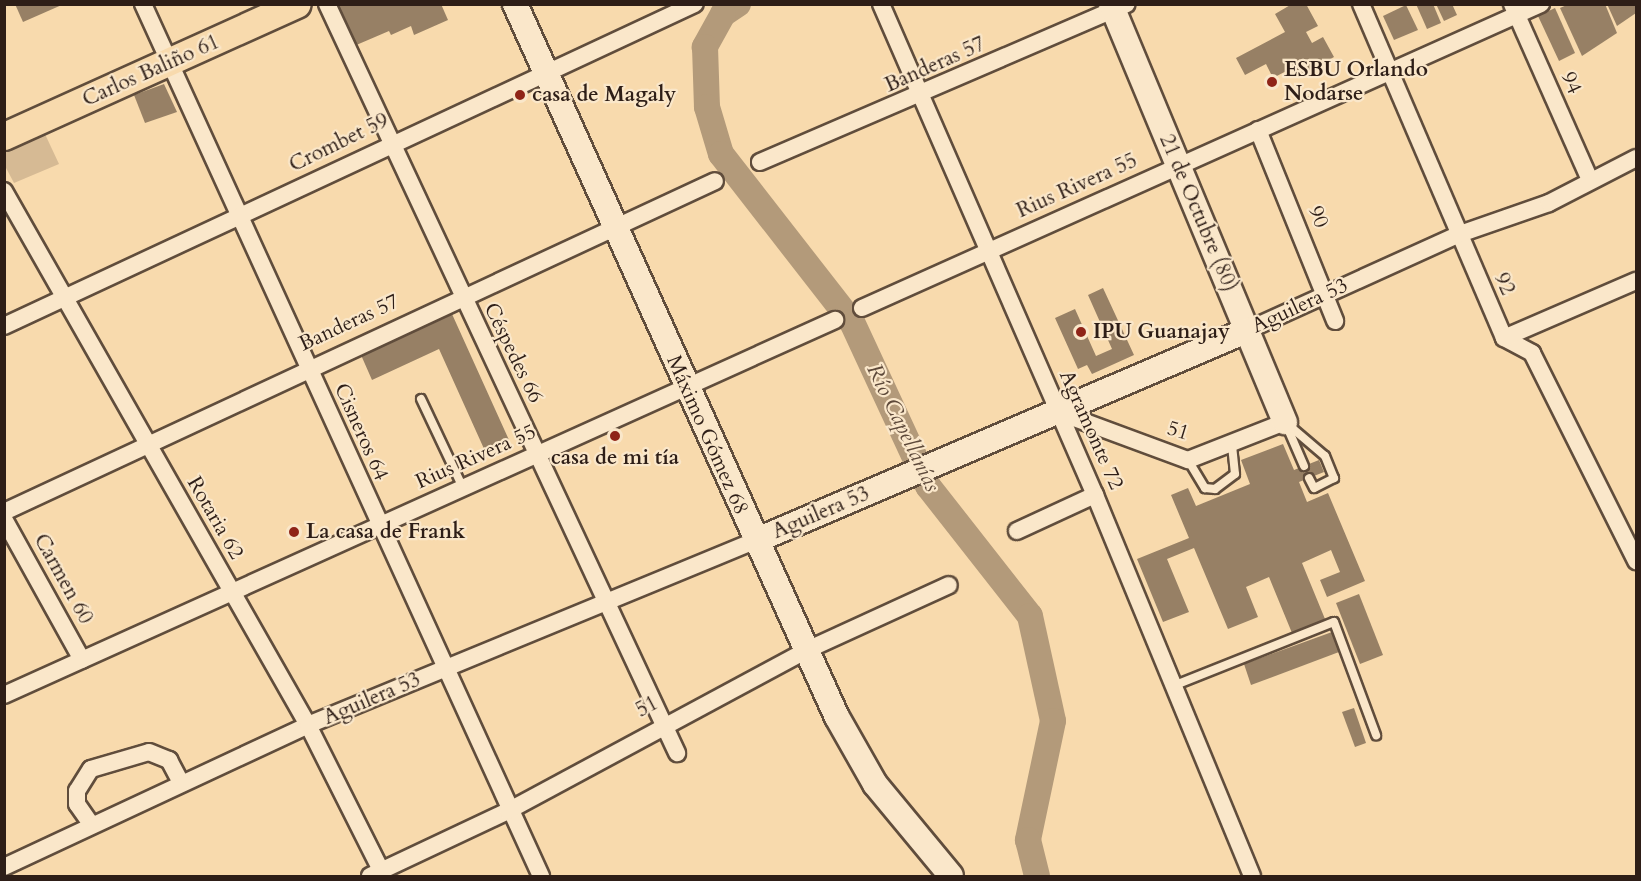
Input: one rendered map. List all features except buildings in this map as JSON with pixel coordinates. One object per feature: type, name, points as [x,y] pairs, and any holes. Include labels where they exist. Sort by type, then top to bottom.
[{"type":"main road","name":"Carlos Baliño 61","points":[[4,136],[297,4]]},
{"type":"street","name":"Cisneros 64","points":[[143,4],[237,218],[307,367],[442,669],[540,876]]},
{"type":"street","name":"Céspedes 66","points":[[327,4],[461,297],[676,753]]},
{"type":"street","name":"Máximo Gómez 68","points":[[515,4],[805,651],[875,784],[951,876]]},
{"type":"street","name":"Agramonte 72","points":[[881,4],[1095,495],[1252,876]]},
{"type":"street","name":"92","points":[[1361,4],[1457,235],[1504,338]]},
{"type":"street","name":"Rius Rivera 55","points":[[862,308],[1258,130],[1514,10],[1541,4]]},
{"type":"street","name":"Crombet 59","points":[[4,326],[237,218],[391,143],[695,6]]},
{"type":"street","name":"Banderas 57","points":[[760,162],[921,97],[1117,6]]},
{"type":"street","name":"21 de Octubre (80)","points":[[1117,6],[1178,165],[1285,422]]},
{"type":"street","name":"94","points":[[1514,10],[1590,180]]},
{"type":"street","name":"90","points":[[1258,130],[1335,321]]},
{"type":"street","name":"Aguilera 53","points":[[4,867],[90,824],[308,725],[442,669],[607,606],[1248,330],[1457,235],[1549,203],[1636,158]]},
{"type":"street","name":"Banderas 57","points":[[4,512],[148,448],[307,367],[715,181]]},
{"type":"street","name":"Rotaria 62","points":[[4,191],[148,448],[308,725],[375,873]]},
{"type":"street","points":[[1504,338],[1636,281]]},
{"type":"street","name":"Rius Rivera 55","points":[[4,695],[835,320]]},
{"type":"street","points":[[1504,338],[1532,353],[1636,561]]},
{"type":"street","name":"51","points":[[1058,412],[1188,460],[1285,422]]},
{"type":"street","points":[[1017,531],[1095,495]]},
{"type":"street","name":"Carmen 60","points":[[4,519],[82,660]]},
{"type":"street","name":"51","points":[[375,873],[508,811],[662,725],[805,651],[949,585]]},
{"type":"street","points":[[90,824],[77,804],[77,791],[91,769],[149,752],[169,760],[181,783]]},
{"type":"lane","points":[[421,399],[463,488]]},
{"type":"lane","points":[[1285,422],[1304,466]]},
{"type":"lane","points":[[1285,422],[1325,456],[1334,478],[1314,488],[1309,478]]},
{"type":"lane","points":[[1188,460],[1205,488],[1215,489],[1235,474],[1232,443]]},
{"type":"lane","points":[[1173,686],[1334,622],[1376,735]]},
{"type":"shaded area","points":[[37,117],[59,164],[14,183],[5,166],[4,132]]},
{"type":"waterway","name":"Río Capellanías","points":[[738,4],[723,14],[705,47],[707,107],[721,154],[852,322],[928,486],[1030,616],[1053,721],[1028,840],[1037,876]]},
{"type":"place","name":"ESBU Orlando Nodarse","points":[[1272,82]]},
{"type":"place","name":"casa de Magaly","points":[[520,95]]},
{"type":"place","name":"IPU Guanajay","points":[[1081,332]]},
{"type":"place","name":"casa de mi tía","points":[[615,436]]},
{"type":"place","name":"La casa de Frank","points":[[294,532]]}]
